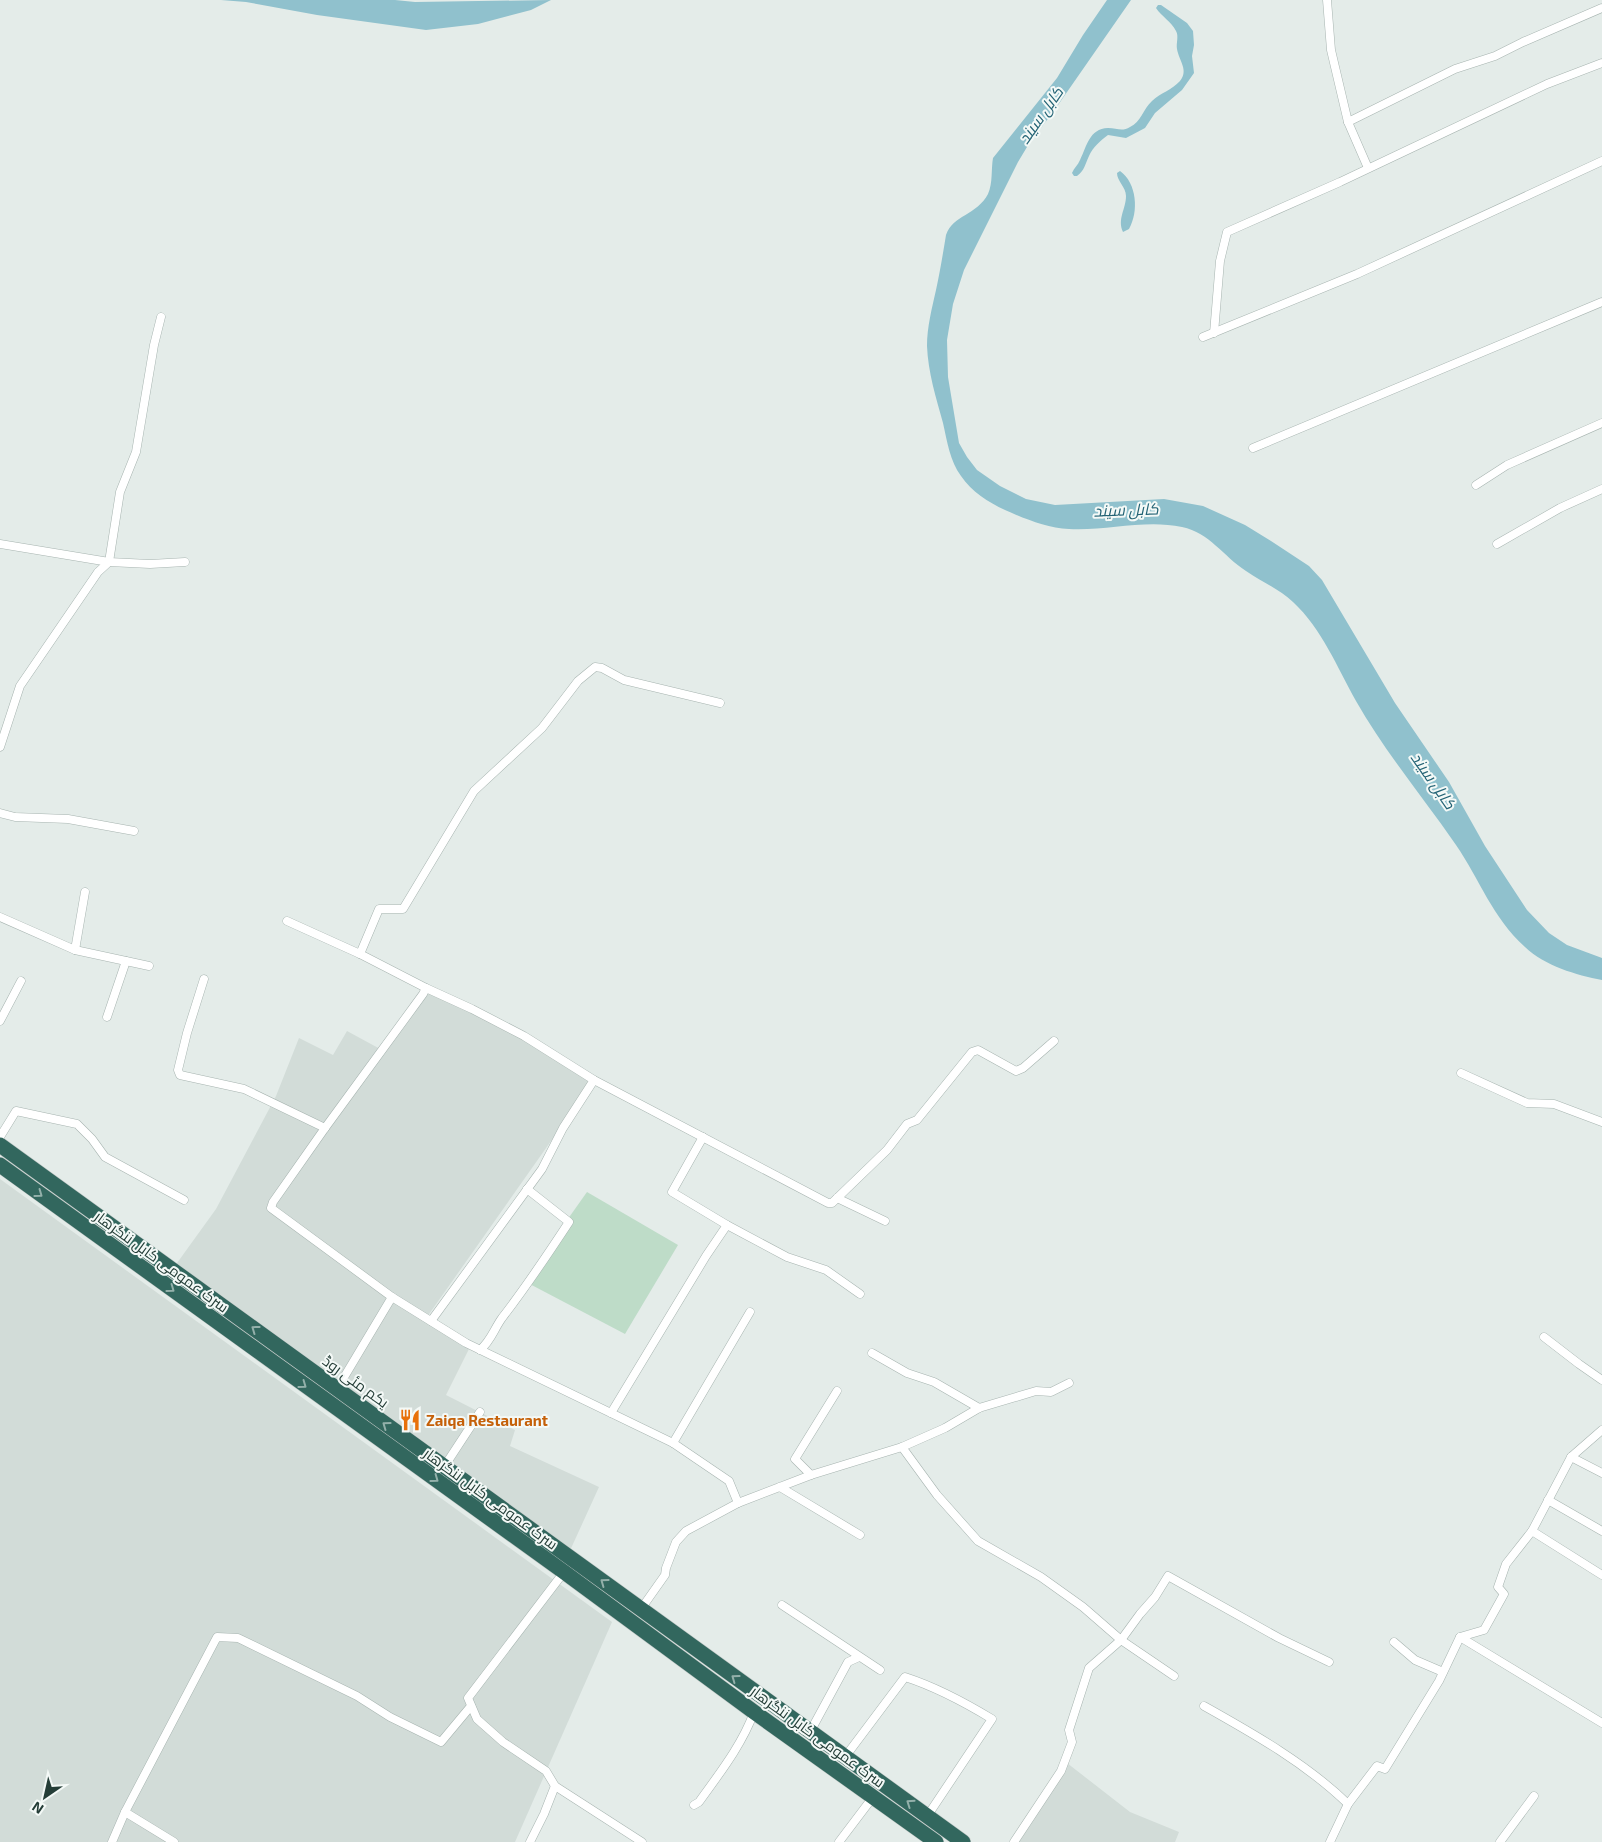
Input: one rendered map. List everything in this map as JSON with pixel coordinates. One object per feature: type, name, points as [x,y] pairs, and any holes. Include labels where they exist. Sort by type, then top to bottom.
[{"type":"highway","name":"سرک عمومی کابل ننگرهار","points":[[0,1145],[172,1270]]},
{"type":"highway","name":"سرک عمومی کابل ننگرهار","points":[[0,1165],[936,1842]]},
{"type":"highway","name":"یکم مئی روڈ","points":[[172,1270],[568,1555]]},
{"type":"highway","name":"سرک عمومی کابل ننگرهار","points":[[568,1555],[963,1842]]},
{"type":"street","points":[[1327,0],[1330,50],[1348,122],[1368,168]]},
{"type":"street","points":[[1348,122],[1455,69],[1495,56],[1602,8]]},
{"type":"street","points":[[1214,333],[1220,261],[1227,232],[1548,84],[1602,63]]},
{"type":"street","points":[[1203,337],[1365,271],[1602,160]]},
{"type":"street","points":[[1253,448],[1602,302]]},
{"type":"street","points":[[0,747],[20,686],[98,572],[109,562],[120,492],[136,452],[154,345],[161,317]]},
{"type":"street","points":[[1476,485],[1507,465],[1602,423]]},
{"type":"street","points":[[1497,544],[1560,508],[1602,489]]},
{"type":"street","points":[[0,544],[109,562],[150,564],[185,562]]},
{"type":"street","points":[[360,954],[379,909],[403,909],[474,791],[542,728],[578,681],[595,667],[602,668],[624,680],[720,703]]},
{"type":"street","points":[[0,813],[15,817],[68,819],[134,831]]},
{"type":"street","points":[[75,950],[85,892]]},
{"type":"street","points":[[0,917],[75,950],[149,966]]},
{"type":"street","points":[[287,921],[360,954],[524,1036],[594,1080],[828,1203],[832,1203],[888,1150],[907,1124],[917,1120],[972,1052],[978,1050],[1016,1071],[1023,1068],[1054,1041]]},
{"type":"street","points":[[107,1017],[126,961]]},
{"type":"street","points":[[204,979],[187,1033],[178,1070],[180,1075],[244,1089],[325,1128]]},
{"type":"street","points":[[0,1021],[21,981]]},
{"type":"street","points":[[426,988],[273,1202],[272,1208],[392,1297],[430,1321],[480,1350],[611,1412],[673,1443],[698,1458],[728,1480],[738,1502]]},
{"type":"street","points":[[1462,1073],[1527,1103],[1554,1104],[1602,1122]]},
{"type":"street","points":[[430,1321],[542,1169],[563,1128],[594,1080]]},
{"type":"street","points":[[0,1137],[16,1110],[77,1124],[92,1139],[105,1157],[184,1200]]},
{"type":"street","points":[[703,1137],[672,1192],[727,1225],[787,1257],[826,1270],[860,1294]]},
{"type":"street","points":[[480,1350],[488,1343],[499,1322],[534,1275],[569,1222],[527,1189]]},
{"type":"street","points":[[837,1198],[885,1221]]},
{"type":"street","points":[[611,1412],[706,1256],[727,1225]]},
{"type":"street","points":[[337,1389],[392,1297]]},
{"type":"street","points":[[673,1443],[750,1312]]},
{"type":"street","points":[[1544,1337],[1602,1380]]},
{"type":"street","points":[[872,1353],[907,1373],[934,1382],[979,1408]]},
{"type":"street","points":[[641,1609],[665,1575],[676,1542],[686,1531],[738,1502],[811,1475],[902,1447],[945,1428],[979,1408],[1036,1391],[1052,1392],[1069,1383]]},
{"type":"street","points":[[811,1475],[795,1459],[837,1391]]},
{"type":"street","points":[[444,1467],[480,1412]]},
{"type":"street","points":[[1330,1842],[1348,1804],[1377,1766],[1385,1770],[1439,1681],[1460,1637],[1484,1630],[1504,1594],[1498,1587],[1506,1564],[1532,1531],[1571,1457],[1602,1430]]},
{"type":"street","points":[[902,1447],[938,1495],[978,1541],[1041,1577],[1083,1607],[1121,1640],[1174,1676]]},
{"type":"street","points":[[1571,1457],[1602,1474]]},
{"type":"street","points":[[780,1487],[860,1535]]},
{"type":"street","points":[[1548,1500],[1602,1531]]},
{"type":"street","points":[[1532,1531],[1602,1575]]},
{"type":"street","points":[[564,1572],[468,1698],[477,1719],[503,1742],[546,1771],[555,1786],[642,1842]]},
{"type":"street","points":[[1014,1842],[1061,1771],[1072,1742],[1068,1730],[1089,1668],[1121,1640],[1155,1597],[1168,1576],[1279,1638],[1330,1662]]},
{"type":"street","points":[[782,1605],[880,1670]]},
{"type":"street","points":[[112,1842],[125,1812],[217,1637],[238,1638],[357,1696],[390,1717],[441,1742],[471,1706]]},
{"type":"street","points":[[1460,1637],[1602,1723]]},
{"type":"street","points":[[1394,1642],[1415,1660],[1443,1672]]},
{"type":"street","points":[[810,1732],[848,1662],[859,1657]]},
{"type":"street","points":[[845,1757],[905,1677],[927,1684],[964,1702],[992,1719],[928,1816]]},
{"type":"street","points":[[1204,1706],[1250,1732],[1330,1786],[1348,1804]]},
{"type":"street","points":[[694,1805],[699,1802],[721,1770],[749,1725],[754,1712]]},
{"type":"street","points":[[530,1842],[555,1786]]},
{"type":"street","points":[[1500,1842],[1534,1796]]},
{"type":"street","points":[[838,1842],[873,1797]]},
{"type":"street","points":[[125,1812],[174,1842]]},
{"type":"shaded area","points":[[426,988],[447,997],[594,1080],[427,1317],[469,1349],[446,1395],[515,1430],[510,1446],[599,1487],[568,1555],[172,1270],[216,1209],[276,1096],[299,1038],[333,1055],[347,1031],[382,1050]]},
{"type":"shaded area","points":[[0,1179],[612,1622],[515,1842],[0,1842]]},
{"type":"shaded area","points":[[1067,1763],[1130,1812],[1179,1832],[1175,1842],[1018,1842]]},
{"type":"green space","points":[[587,1192],[678,1245],[625,1334],[524,1281]]},
{"type":"water","points":[[221,0],[395,0],[415,2],[551,0],[531,10],[478,24],[426,30],[317,15],[246,2]]},
{"type":"water","name":"کابل سيند","points":[[1107,0],[1131,0],[1027,147],[964,270],[953,304],[947,340],[948,377],[959,443],[977,470],[1000,486],[1026,499],[1055,505],[1164,499],[1203,506],[1245,525],[1309,566],[1322,580],[1395,703],[1449,782],[1485,846],[1527,910],[1549,933],[1567,945],[1602,958],[1602,980],[1571,972],[1533,954],[1504,923],[1495,911],[1465,858],[1367,720],[1321,636],[1288,597],[1246,571],[1201,534],[1192,530],[1154,524],[1083,529],[1044,525],[1028,520],[987,500],[965,482],[957,470],[949,451],[933,385],[927,346],[930,318],[946,235],[954,223],[978,206],[988,194],[991,185],[993,158],[1057,78]]},
{"type":"water","points":[[1158,5],[1161,5],[1187,23],[1193,31],[1194,45],[1192,56],[1194,73],[1182,90],[1155,113],[1145,128],[1126,138],[1108,135],[1093,150],[1082,171],[1077,176],[1074,176],[1072,173],[1087,144],[1097,131],[1108,128],[1124,129],[1134,125],[1152,101],[1177,84],[1183,77],[1184,69],[1177,49],[1177,33],[1172,24],[1156,8]]},
{"type":"water","points":[[1120,171],[1130,183],[1135,198],[1132,222],[1129,229],[1123,232],[1121,218],[1126,196],[1125,190],[1117,176],[1117,173]]},
{"type":"place","name":"Zaiqa Restaurant","points":[[410,1420]]}]
